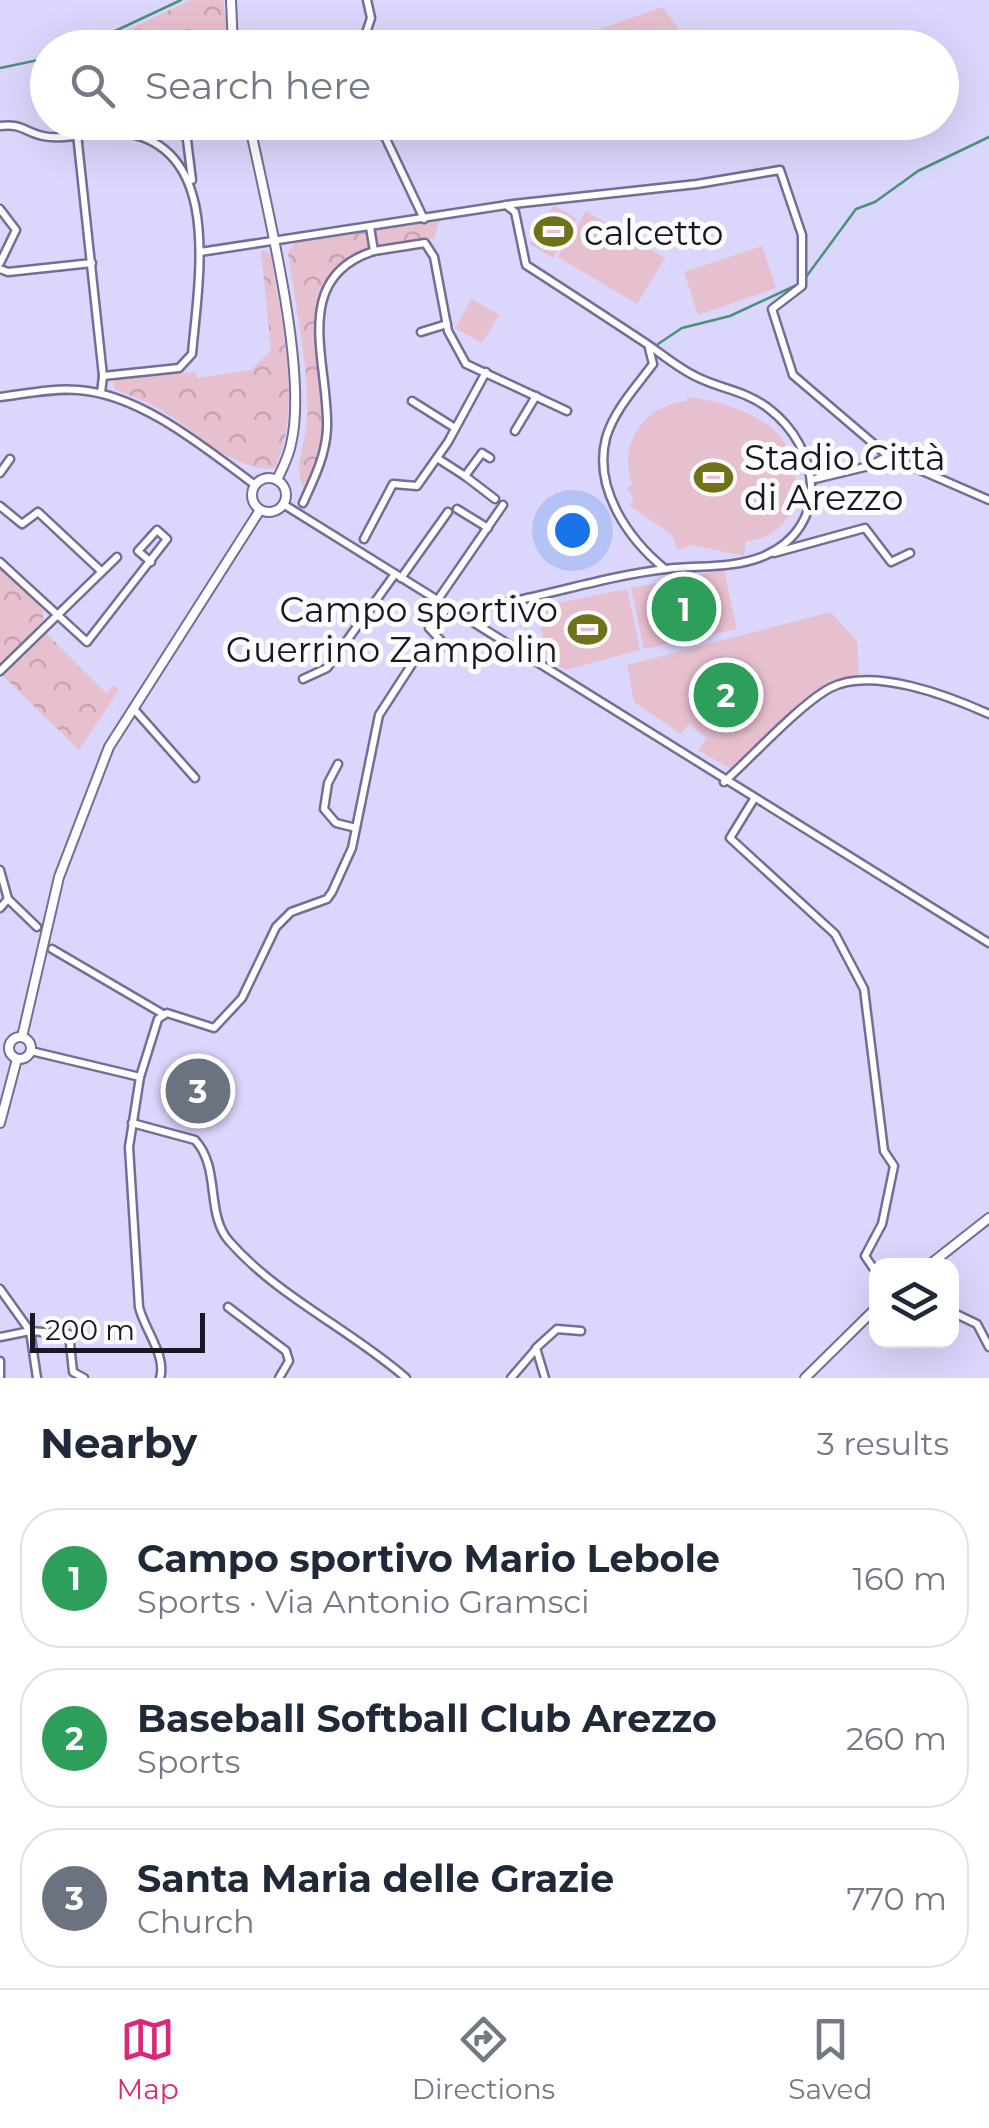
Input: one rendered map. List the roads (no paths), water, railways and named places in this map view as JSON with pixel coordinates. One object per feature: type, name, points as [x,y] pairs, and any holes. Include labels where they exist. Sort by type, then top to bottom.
[{"type":"main road","points":[[231,0],[233,30]]},
{"type":"main road","points":[[253,140],[274,242],[295,415],[290,461],[278,480]]},
{"type":"main road","points":[[263,479],[278,480],[286,494],[283,504],[270,512],[260,510],[252,498],[255,485],[263,479]]},
{"type":"main road","points":[[22,1037],[64,861],[91,789],[132,708],[260,510]]},
{"type":"main road","points":[[18,1059],[5,1044],[22,1037]]},
{"type":"main road","points":[[0,1123],[18,1059],[31,1051],[30,1042],[22,1037]]},
{"type":"main road","points":[[938,1258],[989,1218]]},
{"type":"main road","points":[[805,1378],[869,1317]]},
{"type":"street","points":[[367,30],[371,18],[368,0]]},
{"type":"street","points":[[0,126],[18,123],[30,130]]},
{"type":"street","points":[[78,140],[103,376],[101,393]]},
{"type":"street","points":[[144,140],[172,158],[187,176],[194,198]]},
{"type":"street","points":[[103,376],[179,368],[189,361],[200,252],[187,140]]},
{"type":"street","points":[[387,140],[424,219]]},
{"type":"street","points":[[200,252],[524,203],[697,184],[780,170],[804,245],[802,286],[772,309],[794,375],[888,456],[989,500]]},
{"type":"street","points":[[512,207],[526,266],[701,380],[742,392],[769,408],[800,445],[814,479],[804,518],[793,534],[766,555]]},
{"type":"street","points":[[0,209],[16,230],[0,266],[8,272],[92,263]]},
{"type":"street","points":[[370,227],[374,251]]},
{"type":"street","points":[[303,502],[327,432],[319,306],[337,272],[374,251],[424,243],[430,248],[447,324],[466,364],[567,411]]},
{"type":"street","points":[[421,332],[447,324]]},
{"type":"street","points":[[645,343],[653,352],[654,364],[622,406],[607,435],[605,472],[628,532],[665,569]]},
{"type":"street","points":[[364,539],[393,484],[417,486],[486,372]]},
{"type":"street","points":[[0,397],[76,389],[101,393],[145,412],[255,485]]},
{"type":"street","points":[[515,431],[536,396]]},
{"type":"street","points":[[412,401],[455,428]]},
{"type":"street","points":[[466,476],[482,453],[490,458]]},
{"type":"street","points":[[814,479],[869,466],[888,456]]},
{"type":"street","points":[[436,458],[495,499]]},
{"type":"street","points":[[0,473],[10,459]]},
{"type":"street","points":[[283,504],[454,608],[724,782],[989,943]]},
{"type":"street","points":[[438,598],[503,504]]},
{"type":"street","points":[[0,506],[22,524],[38,512],[101,570]]},
{"type":"street","points":[[457,509],[488,528]]},
{"type":"street","points":[[303,679],[327,668],[448,512]]},
{"type":"street","points":[[52,949],[162,1014],[214,1028],[242,998],[276,927],[291,912],[327,899],[332,892],[356,828],[379,715],[414,661],[446,645],[429,628],[454,608],[665,569],[703,569],[865,528],[890,562],[910,553]]},
{"type":"street","points":[[0,562],[87,642],[151,562],[167,539],[156,530],[138,551],[151,562]]},
{"type":"street","points":[[0,671],[117,557]]},
{"type":"street","points":[[724,782],[836,686],[886,680],[949,697],[989,714]]},
{"type":"street","points":[[132,708],[195,778]]},
{"type":"street","points":[[338,764],[328,783],[324,809],[336,823],[356,828]]},
{"type":"street","points":[[754,800],[730,838],[835,934],[864,989],[884,1151],[894,1166],[882,1224],[864,1256],[869,1263]]},
{"type":"street","points":[[0,870],[8,899],[37,927]]},
{"type":"street","points":[[0,908],[8,899]]},
{"type":"street","points":[[160,1378],[161,1358],[144,1329],[138,1307],[129,1147],[140,1077],[162,1014]]},
{"type":"street","points":[[31,1051],[140,1077]]},
{"type":"street","points":[[132,1124],[195,1140],[209,1164],[220,1229],[229,1241],[271,1281],[406,1378]]},
{"type":"street","points":[[0,1289],[30,1331],[37,1378]]},
{"type":"street","points":[[228,1307],[286,1351],[289,1361],[279,1378]]},
{"type":"street","points":[[959,1315],[977,1324],[989,1347]]},
{"type":"street","points":[[511,1378],[557,1328],[581,1331]]},
{"type":"street","points":[[0,1338],[30,1331],[69,1334],[73,1372],[84,1378]]},
{"type":"street","points":[[32,1340],[45,1333]]},
{"type":"street","points":[[536,1348],[545,1378]]},
{"type":"street","points":[[0,1361],[0,1377]]},
{"type":"waterway","points":[[117,30],[181,0]]},
{"type":"waterway","points":[[0,68],[30,62]]},
{"type":"waterway","points":[[806,277],[856,209],[875,202],[918,171],[989,137]]},
{"type":"waterway","points":[[658,344],[682,328],[730,316],[801,283]]},
{"type":"place","name":"calcetto","points":[[554,232]]},
{"type":"place","name":"Stadio Città di Arezzo","points":[[714,477]]},
{"type":"place","name":"Campo sportivo Mario Lebole","points":[[684,609]]},
{"type":"place","name":"Campo sportivo Guerrino Zampolin","points":[[588,629]]},
{"type":"place","name":"Baseball Softball Club Arezzo","points":[[726,695]]},
{"type":"place","name":"Santa Maria delle Grazie","points":[[198,1091]]}]
